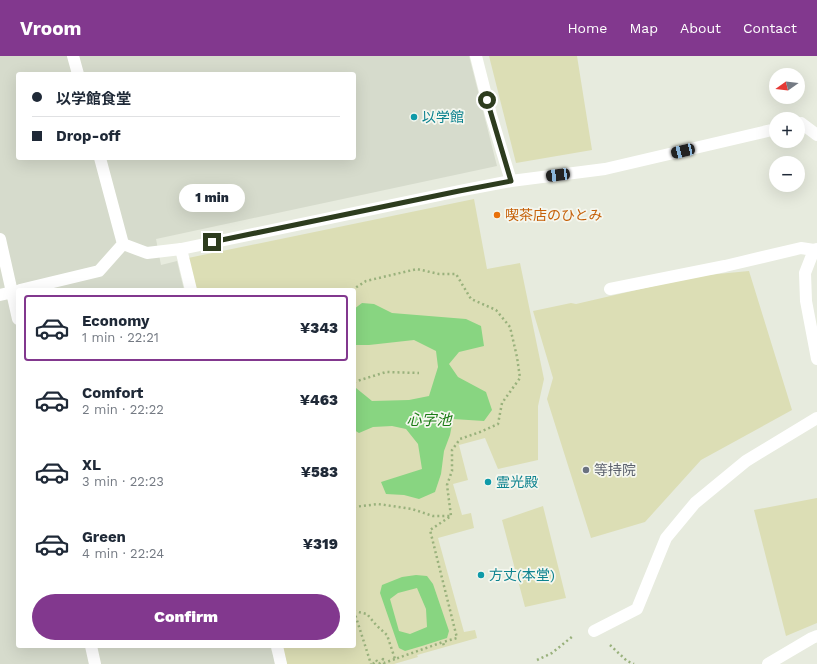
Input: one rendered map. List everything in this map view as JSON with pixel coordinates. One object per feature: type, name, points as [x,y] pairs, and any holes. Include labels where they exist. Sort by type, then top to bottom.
[{"type":"street","points":[[73,56],[77,72]]},
{"type":"street","points":[[476,56],[491,115],[511,181]]},
{"type":"street","points":[[805,125],[817,135]]},
{"type":"street","points":[[122,244],[147,252],[181,249],[511,181],[605,169],[769,131]]},
{"type":"street","points":[[101,160],[122,244]]},
{"type":"street","points":[[0,239],[16,308]]},
{"type":"street","points":[[30,288],[99,272],[122,244]]},
{"type":"street","points":[[610,289],[725,266],[802,248],[816,249],[805,273],[806,301],[817,359]]},
{"type":"street","points":[[181,249],[191,288]]},
{"type":"street","points":[[594,631],[637,609],[666,538],[696,503],[746,461],[817,418]]},
{"type":"street","points":[[768,664],[817,636]]},
{"type":"street","points":[[91,648],[95,664]]},
{"type":"street","points":[[277,648],[281,664]]},
{"type":"path","points":[[355,288],[366,281],[417,269],[439,274],[456,274],[471,299],[496,310],[510,327],[520,378],[502,403],[498,424],[460,439],[452,450],[452,471],[447,485],[451,516]]},
{"type":"path","points":[[356,381],[386,372],[419,373]]},
{"type":"path","points":[[356,507],[378,504],[412,509],[432,516],[451,516]]},
{"type":"path","points":[[356,620],[372,664],[376,660],[379,664],[383,659],[384,663],[457,638],[430,530],[451,516]]},
{"type":"path","points":[[356,611],[367,614],[387,635],[395,659]]},
{"type":"path","points":[[594,631],[627,661],[634,664]]},
{"type":"path","points":[[537,660],[552,653],[572,636]]},
{"type":"path","points":[[442,642],[444,647]]},
{"type":"shaded area","points":[[0,56],[469,56],[497,166],[156,239],[161,265],[177,261],[184,288],[16,288],[16,648],[271,648],[276,664],[0,664]]},
{"type":"shaded area","points":[[489,56],[577,56],[592,150],[516,163]]},
{"type":"shaded area","points":[[474,199],[487,269],[520,263],[544,379],[538,406],[538,460],[498,469],[485,438],[459,445],[468,480],[453,484],[462,515],[471,513],[474,528],[438,538],[464,632],[475,630],[477,638],[417,655],[418,657],[394,664],[287,664],[283,648],[356,648],[356,288],[196,288],[188,258]]},
{"type":"shaded area","points":[[749,271],[792,410],[701,460],[645,522],[591,538],[547,399],[553,378],[533,311],[571,303],[576,304],[697,276]]},
{"type":"shaded area","points":[[817,498],[817,623],[786,636],[754,510]]},
{"type":"shaded area","points":[[543,506],[566,598],[525,607],[502,520]]},
{"type":"water","name":"心字池","points":[[362,303],[374,304],[392,313],[466,319],[481,326],[484,346],[459,352],[449,364],[458,377],[486,392],[492,410],[484,421],[453,419],[450,435],[444,451],[441,474],[435,492],[419,499],[404,495],[386,494],[381,482],[422,469],[418,444],[406,429],[392,426],[373,427],[359,433],[356,431],[356,388],[372,401],[409,400],[429,396],[438,367],[436,351],[414,340],[356,345],[356,308]]},
{"type":"water","points":[[416,575],[427,576],[433,584],[449,631],[447,638],[405,651],[399,648],[380,593],[382,585],[402,577]],"holes":[[[417,588],[426,609],[427,627],[410,634],[399,631],[390,599],[398,593]]]},
{"type":"place","name":"以学館","points":[[414,117]]},
{"type":"place","name":"喫茶店のひとみ","points":[[497,215]]},
{"type":"place","name":"等持院","points":[[586,470]]},
{"type":"place","name":"霊光殿","points":[[488,482]]},
{"type":"place","name":"方丈(本堂)","points":[[481,575]]},
{"type":"route","points":[[212,242],[511,181],[487,100]]}]
